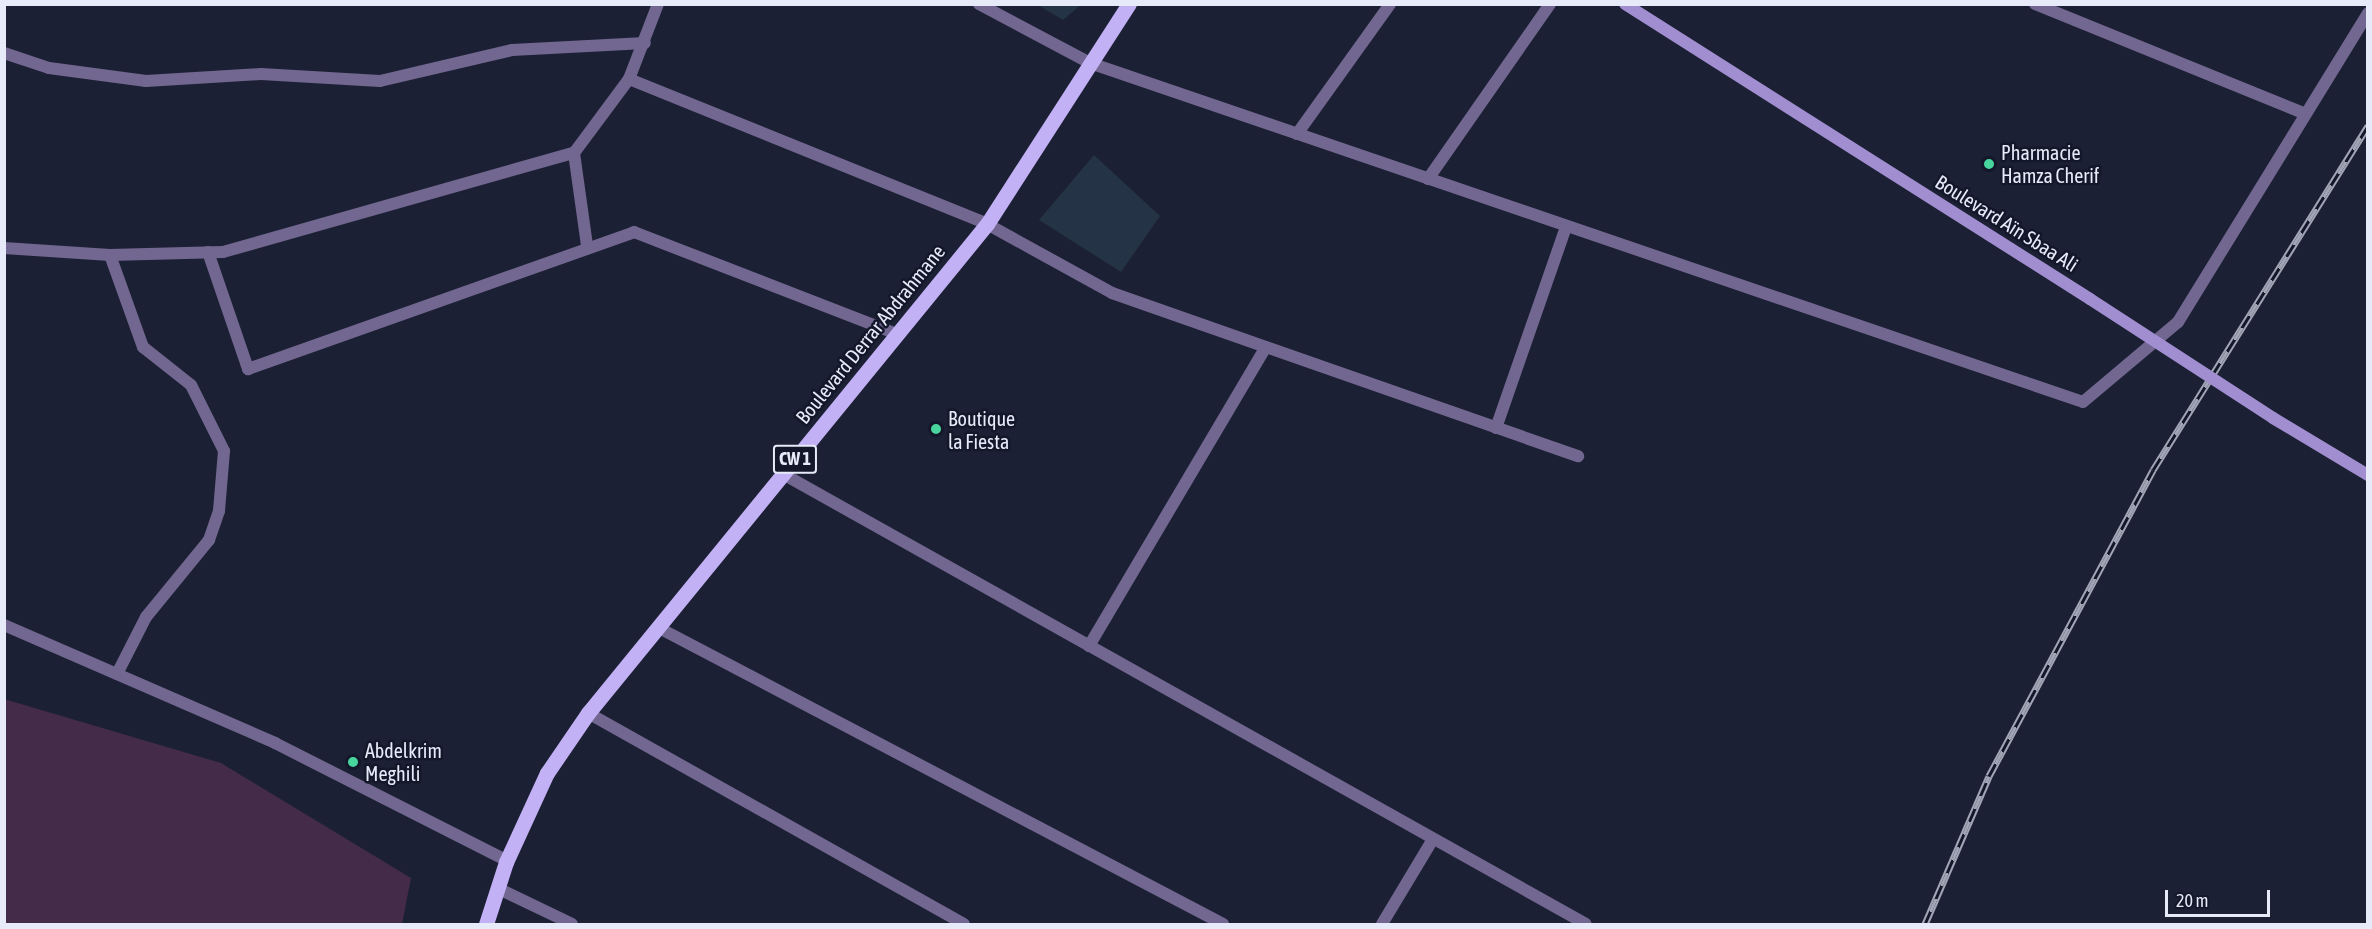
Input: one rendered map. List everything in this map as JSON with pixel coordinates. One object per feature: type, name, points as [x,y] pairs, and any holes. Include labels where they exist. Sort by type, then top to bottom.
[{"type":"main road","name":"Boulevard Derrar Abdrahmane","points":[[486,924],[506,860],[547,773],[588,713],[660,629],[987,224],[1129,4]]},
{"type":"main road","name":"Boulevard Aïn Sbaa Ali","points":[[1625,4],[2273,418],[2367,475]]},
{"type":"street","points":[[4,248],[110,255],[208,252],[574,153],[629,78],[645,43],[658,4]]},
{"type":"street","points":[[979,4],[1090,63],[2083,402],[2178,321],[2367,13]]},
{"type":"street","points":[[1297,134],[1390,4]]},
{"type":"street","points":[[1428,179],[1550,4]]},
{"type":"street","points":[[2035,4],[2306,114]]},
{"type":"street","points":[[4,53],[49,68],[146,81],[261,74],[380,81],[513,50],[645,43]]},
{"type":"street","points":[[629,78],[987,224],[1112,293],[1578,456]]},
{"type":"street","points":[[574,153],[587,246]]},
{"type":"street","points":[[1496,428],[1566,227]]},
{"type":"street","points":[[208,252],[248,369],[587,246],[634,232],[897,334]]},
{"type":"street","points":[[110,255],[143,347],[190,385],[224,451],[219,511],[209,540],[146,617],[117,674]]},
{"type":"street","points":[[1089,646],[1266,347]]},
{"type":"street","points":[[783,474],[1586,924]]},
{"type":"street","points":[[4,625],[274,743],[506,860]]},
{"type":"street","points":[[660,629],[1222,924]]},
{"type":"street","points":[[588,713],[964,924]]},
{"type":"street","points":[[1382,924],[1433,838]]},
{"type":"street","points":[[497,888],[572,924]]},
{"type":"shaded area","points":[[4,699],[221,763],[411,878],[402,924],[5,924]]},
{"type":"building","points":[[1036,4],[1082,4],[1063,20]]},
{"type":"building","points":[[1094,155],[1160,216],[1121,272],[1039,220]]},
{"type":"railway","points":[[1925,924],[1989,776],[2153,470],[2368,126]]},
{"type":"place","name":"Pharmacie Hamza Cherif","points":[[1989,164]]},
{"type":"place","name":"Boutique la Fiesta","points":[[936,429]]},
{"type":"place","name":"Abdelkrim Meghili","points":[[353,762]]}]
